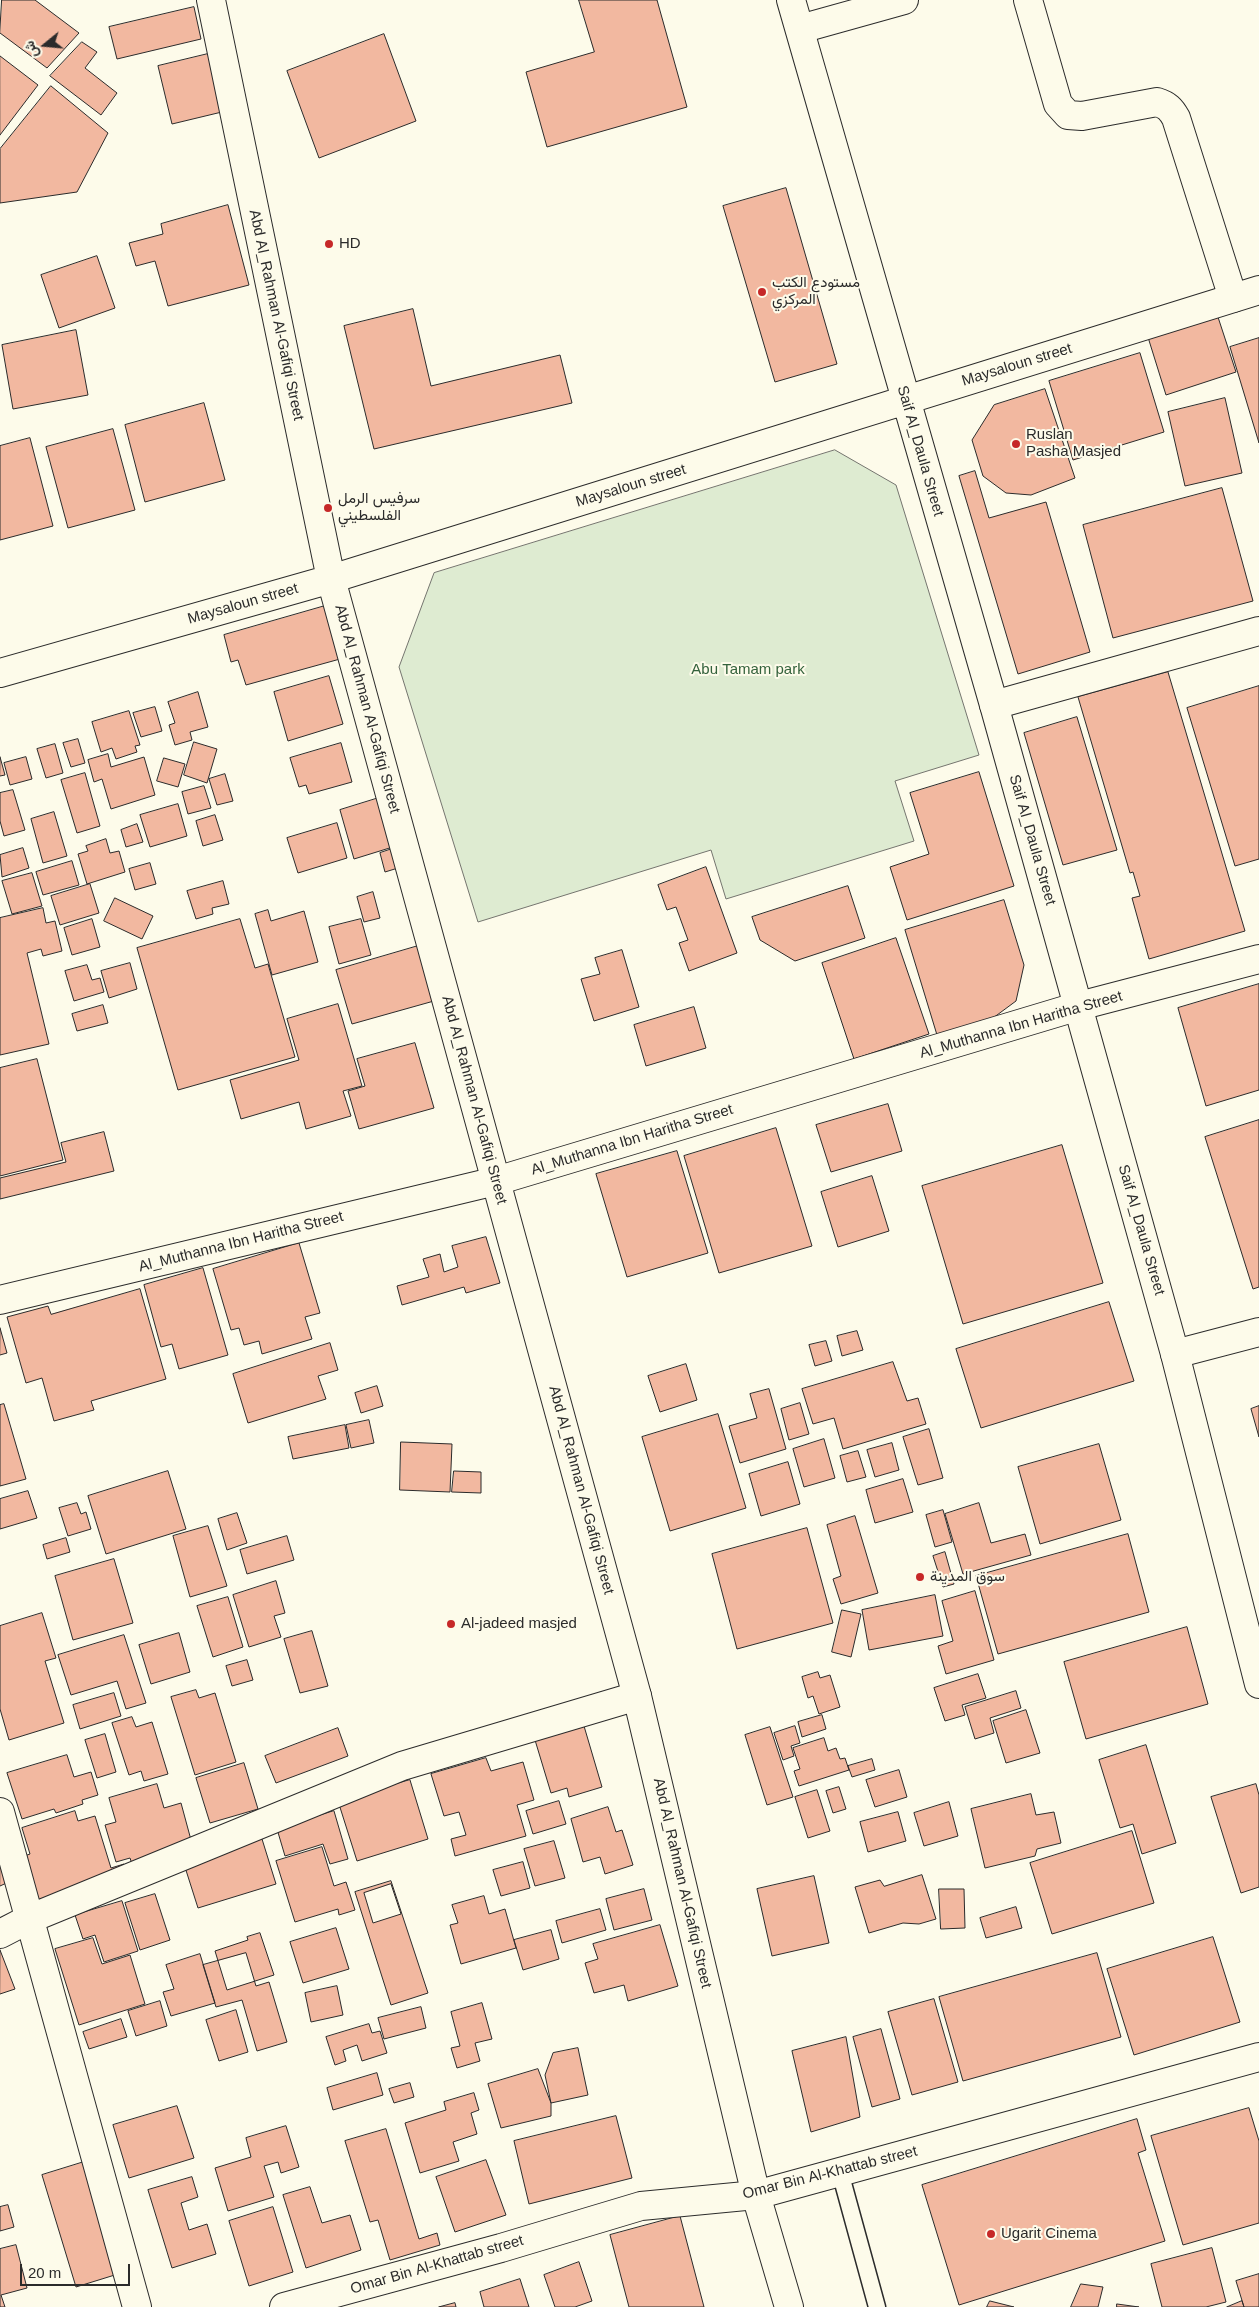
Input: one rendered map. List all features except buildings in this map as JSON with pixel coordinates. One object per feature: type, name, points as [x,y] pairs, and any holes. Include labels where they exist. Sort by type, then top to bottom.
[{"type":"street","name":"Abd Al_Rahman Al-Gafiqi Street","points":[[211,0],[331,579],[637,1696],[756,2195],[789,2307]]},
{"type":"street","name":"Saif Al_Daula Street","points":[[791,0],[994,705],[1175,1354],[1259,1684]]},
{"type":"street","points":[[800,29],[904,0]]},
{"type":"street","points":[[1028,0],[1058,104],[1068,115],[1082,116],[1157,102],[1172,110],[1233,298]]},
{"type":"street","name":"Maysaloun street","points":[[0,674],[331,579],[1259,290]]},
{"type":"street","points":[[994,705],[1259,631]]},
{"type":"street","name":"Al_Muthanna Ibn Haritha Street","points":[[0,1300],[496,1181],[1078,1006],[1259,959]]},
{"type":"street","points":[[1175,1354],[1259,1332]]},
{"type":"street","points":[[0,1934],[29,1919],[402,1766],[637,1696]]},
{"type":"street","points":[[0,1812],[137,2307]]},
{"type":"street","name":"Omar Bin Al-Khattab street","points":[[284,2307],[321,2302],[642,2206],[756,2195],[1259,2057]]},
{"type":"lane","points":[[840,2172],[877,2307]]},
{"type":"green space","name":"Abu Tamam park","points":[[835,450],[896,485],[979,755],[895,781],[914,841],[726,899],[711,850],[478,922],[399,667],[434,573]]},
{"type":"place","name":"HD","points":[[329,244]]},
{"type":"place","name":"مستودع الكتب المركزي","points":[[762,292]]},
{"type":"place","name":"Ruslan Pasha Masjed","points":[[1016,444]]},
{"type":"place","name":"سرفيس الرمل الفلسطيني","points":[[328,508]]},
{"type":"place","name":"سوق المدينة","points":[[920,1577]]},
{"type":"place","name":"Al-jadeed masjed","points":[[451,1624]]},
{"type":"place","name":"Ugarit Cinema","points":[[991,2234]]}]
